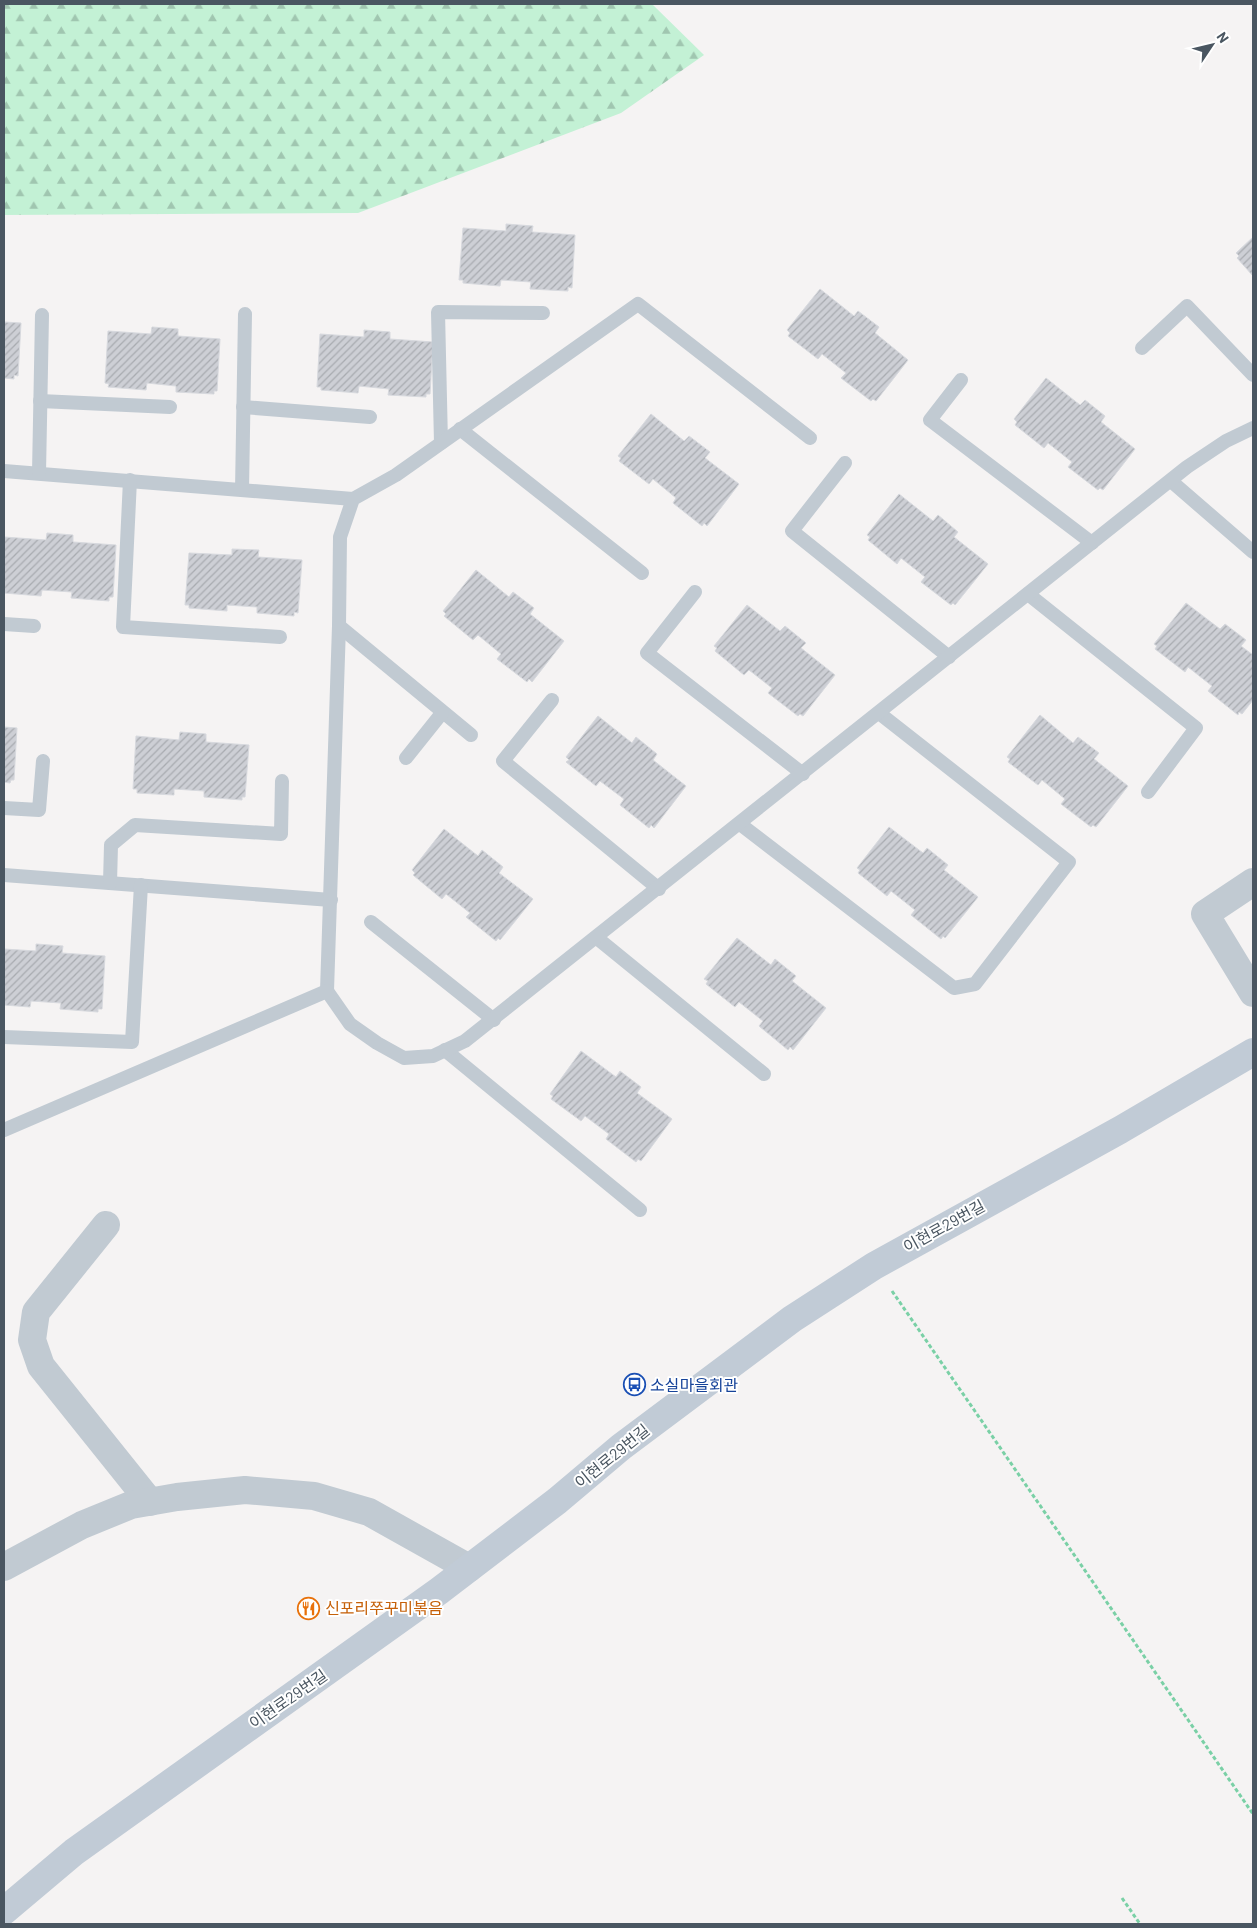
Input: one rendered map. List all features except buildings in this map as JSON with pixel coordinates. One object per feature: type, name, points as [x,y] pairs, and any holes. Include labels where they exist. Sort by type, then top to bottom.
[{"type":"street","points":[[1253,882],[1204,914],[1253,993]]},
{"type":"street","name":"이현로29번길","points":[[4,1912],[74,1852],[396,1623],[557,1502],[622,1447],[792,1319],[874,1266],[1120,1130],[1253,1052]]},
{"type":"street","points":[[106,1225],[36,1312],[32,1340],[41,1366],[150,1502]]},
{"type":"street","points":[[4,1567],[82,1525],[131,1505],[177,1497],[245,1490],[314,1496],[369,1512],[469,1568]]},
{"type":"lane","points":[[4,471],[353,499],[396,476],[638,304],[810,438]]},
{"type":"lane","points":[[1142,348],[1187,306],[1253,375]]},
{"type":"lane","points":[[441,443],[438,312],[542,313]]},
{"type":"lane","points":[[39,473],[42,314]]},
{"type":"lane","points":[[242,490],[245,314]]},
{"type":"lane","points":[[961,380],[930,420],[1092,543]]},
{"type":"lane","points":[[40,402],[170,407]]},
{"type":"lane","points":[[244,407],[370,417]]},
{"type":"lane","points":[[353,499],[340,537],[339,626],[327,991],[350,1024],[377,1043],[404,1058],[432,1056],[465,1041],[494,1020],[1171,481],[1226,441],[1253,428]]},
{"type":"lane","points":[[460,429],[642,573]]},
{"type":"lane","points":[[846,464],[792,531],[949,658]]},
{"type":"lane","points":[[130,480],[123,627],[280,637]]},
{"type":"lane","points":[[1171,481],[1253,552]]},
{"type":"lane","points":[[695,592],[647,653],[803,774]]},
{"type":"lane","points":[[1028,594],[1196,728],[1148,792]]},
{"type":"lane","points":[[4,624],[34,626]]},
{"type":"lane","points":[[339,626],[442,713],[471,735]]},
{"type":"lane","points":[[552,700],[503,761],[659,889]]},
{"type":"lane","points":[[406,758],[442,713]]},
{"type":"lane","points":[[740,824],[954,988],[975,984],[1069,862],[879,713]]},
{"type":"lane","points":[[4,808],[39,810],[43,761]]},
{"type":"lane","points":[[110,883],[111,845],[135,825],[282,834],[282,781]]},
{"type":"lane","points":[[4,875],[331,900]]},
{"type":"lane","points":[[4,1037],[132,1042],[141,886]]},
{"type":"lane","points":[[371,922],[494,1020]]},
{"type":"lane","points":[[597,938],[764,1074]]},
{"type":"lane","points":[[4,1130],[327,991]]},
{"type":"lane","points":[[445,1050],[640,1210]]},
{"type":"path","points":[[874,1266],[1253,1814]]},
{"type":"path","points":[[1122,1898],[1140,1924]]},
{"type":"green space","points":[[4,4],[652,4],[704,55],[621,113],[358,213],[4,215]]},
{"type":"place","name":"소실마을회관","points":[[634,1385]]},
{"type":"place","name":"신포리쭈꾸미볶음","points":[[309,1608]]}]
